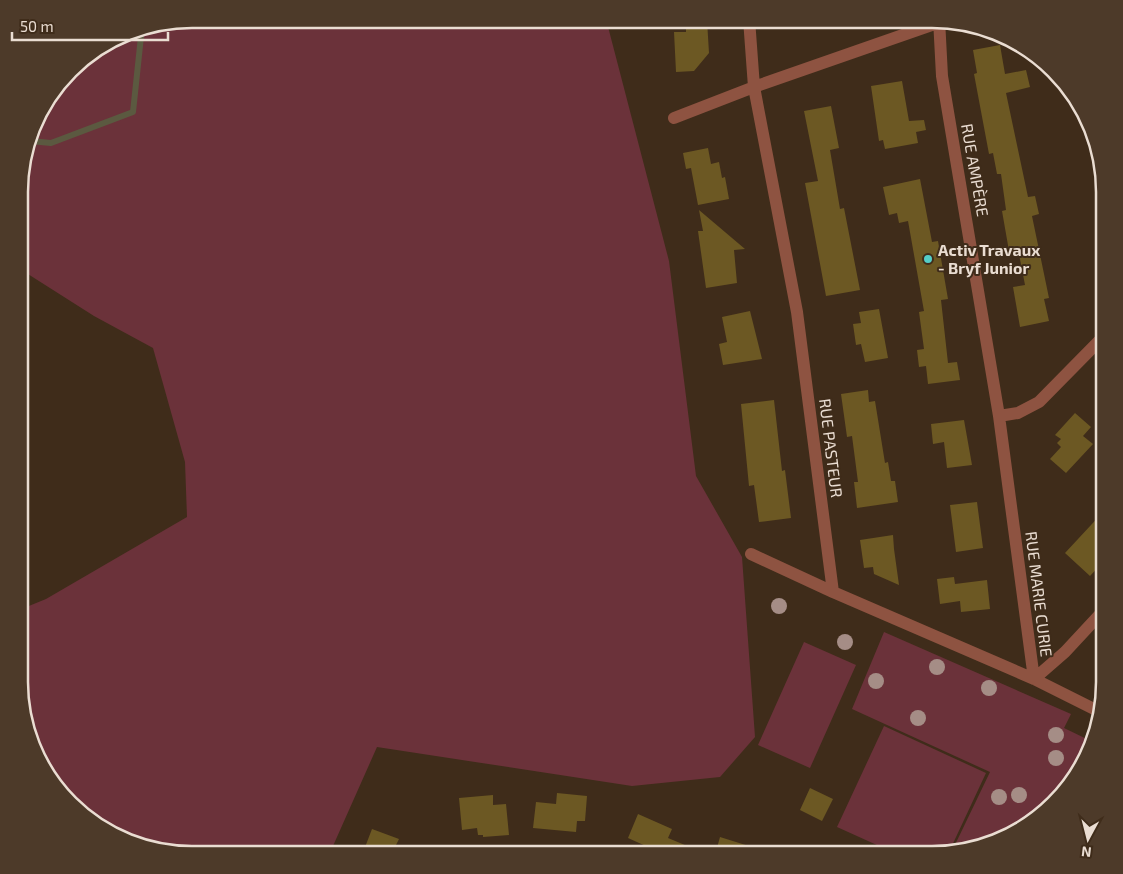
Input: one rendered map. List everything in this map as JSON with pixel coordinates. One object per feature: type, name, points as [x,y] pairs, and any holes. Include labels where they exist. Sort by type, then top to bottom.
[{"type":"street","name":"RUE PASTEUR","points":[[750,28],[754,87],[797,312],[833,592]]},
{"type":"street","points":[[674,118],[754,87],[921,28]]},
{"type":"street","name":"RUE AMPÈRE","points":[[941,28],[942,76],[999,416]]},
{"type":"street","points":[[999,416],[1018,413],[1039,402],[1095,345]]},
{"type":"street","name":"RUE MARIE CURIE","points":[[999,416],[1034,679]]},
{"type":"street","points":[[752,554],[833,592],[1034,679],[1093,708]]},
{"type":"street","name":"RUE MARIE CURIE","points":[[1034,679],[1065,652],[1095,620]]},
{"type":"shaded area","points":[[181,28],[608,28],[669,261],[696,476],[742,557],[755,737],[720,777],[632,786],[377,747],[333,846],[170,845],[149,841],[129,834],[100,819],[75,799],[55,774],[44,755],[33,725],[28,693],[28,606],[46,599],[187,517],[185,462],[153,348],[94,316],[28,274],[29,170],[36,139],[49,109],[68,83],[83,68],[109,49],[139,36]]},
{"type":"shaded area","points":[[884,632],[1071,714],[1064,728],[1085,738],[1079,755],[1068,774],[1040,806],[1004,830],[974,841],[955,845],[990,772],[852,709]]},
{"type":"shaded area","points":[[804,642],[856,665],[810,768],[758,745]]},
{"type":"shaded area","points":[[884,726],[986,773],[952,845],[879,846],[837,827]]},
{"type":"building","points":[[686,28],[707,28],[709,53],[694,71],[676,72],[674,32],[686,32]]},
{"type":"building","points":[[1000,45],[1005,74],[1026,70],[1030,87],[1006,93],[1028,197],[1035,196],[1039,214],[1032,216],[1049,298],[1044,299],[1049,321],[1020,327],[1013,287],[1025,285],[1018,249],[1009,251],[1002,211],[1006,210],[1001,174],[997,174],[993,153],[989,154],[974,74],[977,73],[973,50]]},
{"type":"building","points":[[902,81],[909,121],[924,120],[926,130],[916,132],[918,143],[885,149],[883,140],[879,141],[871,86]]},
{"type":"building","points":[[831,106],[839,148],[830,150],[840,209],[844,208],[860,290],[826,296],[805,183],[818,181],[804,111]]},
{"type":"building","points":[[708,148],[711,164],[719,162],[722,178],[725,177],[729,199],[698,205],[691,168],[686,169],[683,153]]},
{"type":"building","points":[[920,179],[932,242],[938,241],[948,299],[941,300],[948,363],[957,362],[960,380],[928,384],[926,366],[919,367],[917,350],[924,349],[919,312],[924,311],[908,221],[899,223],[897,213],[889,215],[883,187]]},
{"type":"building","points":[[699,210],[745,249],[734,250],[737,283],[706,288],[698,231],[703,231]]},
{"type":"building","points":[[879,309],[888,358],[865,362],[861,344],[856,345],[853,324],[861,323],[859,312]]},
{"type":"building","points":[[750,311],[762,359],[723,365],[719,344],[727,342],[722,317]]},
{"type":"building","points":[[868,390],[869,402],[875,401],[885,463],[888,462],[891,481],[895,481],[898,502],[857,508],[854,482],[858,482],[852,436],[847,437],[841,394]]},
{"type":"building","points":[[774,400],[782,471],[785,470],[791,518],[759,522],[754,485],[749,486],[741,404]]},
{"type":"building","points":[[1075,413],[1091,427],[1083,436],[1093,444],[1066,473],[1050,459],[1061,447],[1057,443],[1061,439],[1055,435]]},
{"type":"building","points":[[964,420],[972,465],[947,468],[944,442],[933,444],[931,424]]},
{"type":"building","points":[[977,502],[983,548],[956,552],[950,505]]},
{"type":"building","points":[[1095,521],[1095,571],[1090,576],[1065,553]]},
{"type":"building","points":[[893,535],[899,585],[874,574],[873,567],[864,568],[860,540]]},
{"type":"building","points":[[954,577],[955,584],[987,580],[990,609],[961,612],[960,601],[940,604],[937,579]]},
{"type":"building","points":[[810,788],[833,799],[822,821],[800,810]]},
{"type":"building","points":[[557,793],[587,796],[585,821],[577,821],[576,832],[533,828],[536,802],[556,804]]},
{"type":"building","points":[[493,795],[493,805],[506,804],[509,835],[483,837],[483,835],[478,835],[477,828],[462,830],[459,798]]},
{"type":"building","points":[[638,814],[672,829],[668,838],[687,846],[646,846],[628,838]]},
{"type":"building","points":[[372,829],[399,839],[396,846],[365,846]]},
{"type":"building","points":[[720,837],[749,846],[718,846]]},
{"type":"waterway","points":[[35,142],[51,143],[133,112],[141,35]]},
{"type":"place","name":"Activ Travaux - Bryf Junior","points":[[928,259]]}]
